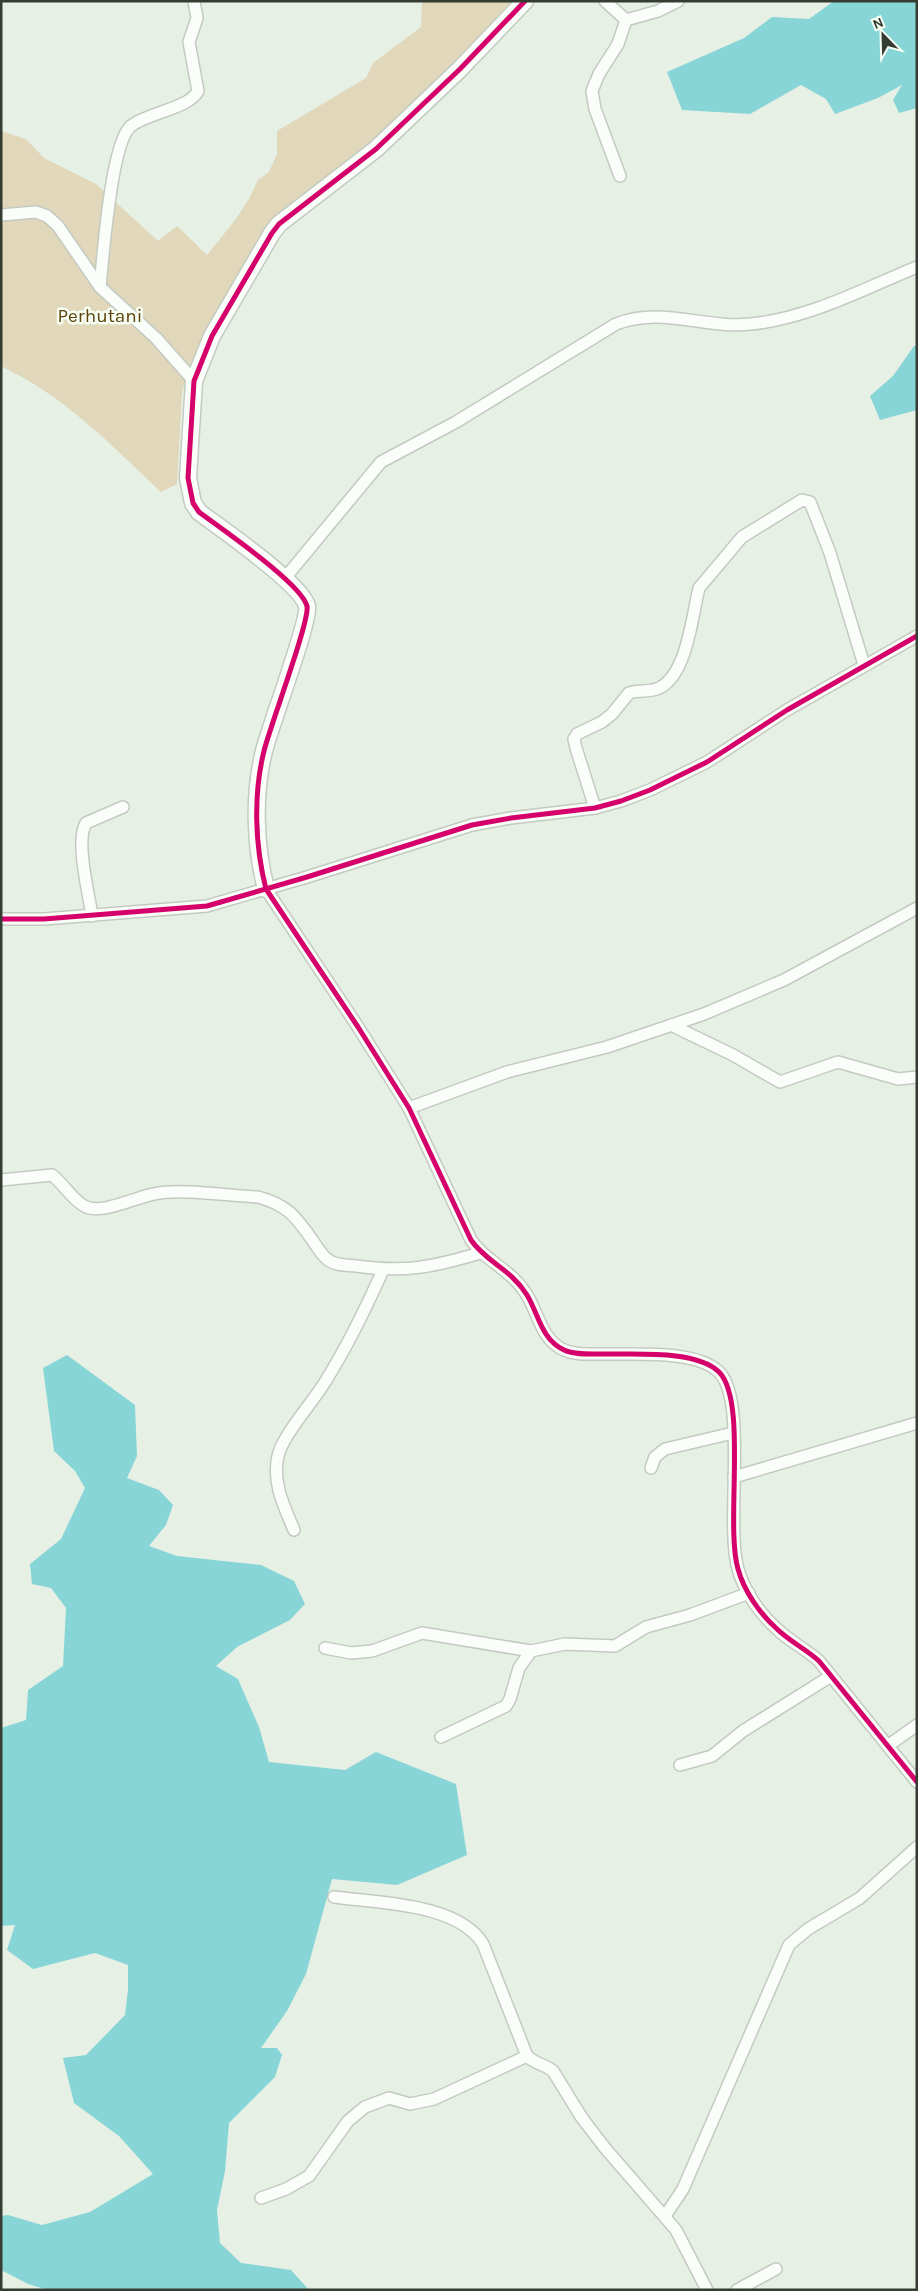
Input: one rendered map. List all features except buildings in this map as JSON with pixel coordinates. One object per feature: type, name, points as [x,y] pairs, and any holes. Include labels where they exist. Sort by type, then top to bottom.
[{"type":"street","points":[[100,287],[114,169],[125,133],[140,120],[188,101],[198,91],[189,42],[197,18],[194,1]]},
{"type":"street","points":[[525,1],[453,76],[376,149],[279,224],[212,336],[194,381],[188,478],[193,503],[199,512],[284,578],[306,604],[307,614],[263,752],[258,789],[259,858],[266,889],[358,1027],[409,1108],[472,1240],[480,1253],[504,1268],[514,1278],[527,1296],[544,1333],[554,1345],[566,1351],[586,1354],[661,1355],[692,1359],[711,1365],[720,1372],[726,1382],[730,1398],[733,1433],[733,1548],[738,1570],[749,1593],[761,1612],[778,1630],[807,1649],[889,1745],[917,1782]]},
{"type":"street","points":[[605,1],[626,20]]},
{"type":"street","points":[[626,20],[658,11],[678,1]]},
{"type":"street","points":[[620,176],[595,109],[592,91],[599,74],[618,44],[626,20]]},
{"type":"street","points":[[1,215],[36,212],[47,216],[58,226],[100,287],[156,338],[194,381]]},
{"type":"street","points":[[284,578],[381,462],[456,422],[616,324],[643,316],[722,324],[771,321],[807,313],[917,267]]},
{"type":"street","points":[[595,808],[576,748],[574,739],[577,734],[602,722],[612,714],[628,693],[653,691],[673,678],[680,665],[699,588],[704,579],[742,537],[804,500],[810,502],[830,553],[864,665]]},
{"type":"street","points":[[1,919],[92,916],[207,906],[472,825],[595,808],[643,793],[678,778],[864,665],[917,636]]},
{"type":"street","points":[[92,916],[83,852],[83,828],[86,823],[123,807]]},
{"type":"street","points":[[409,1108],[507,1072],[607,1047],[704,1014],[784,980],[917,908]]},
{"type":"street","points":[[671,1025],[733,1055],[780,1082],[786,1082],[838,1062],[898,1079],[917,1077]]},
{"type":"street","points":[[1,1180],[52,1175],[74,1198],[86,1207],[95,1208],[107,1207],[155,1193],[265,1199],[288,1210],[299,1220],[327,1259],[335,1264],[405,1271],[439,1266],[480,1253]]},
{"type":"street","points":[[294,1530],[278,1490],[276,1477],[280,1448],[325,1382],[367,1307],[383,1270]]},
{"type":"street","points":[[734,1477],[917,1423]]},
{"type":"street","points":[[651,1468],[655,1457],[665,1449],[733,1433]]},
{"type":"street","points":[[325,1648],[351,1653],[372,1651],[422,1633],[531,1651],[565,1644],[615,1646],[646,1627],[690,1615],[749,1593]]},
{"type":"street","points":[[441,1737],[506,1706],[510,1699],[519,1668],[531,1651]]},
{"type":"street","points":[[680,1765],[712,1756],[743,1731],[831,1676]]},
{"type":"street","points":[[889,1745],[917,1725]]},
{"type":"street","points":[[665,2216],[683,2188],[789,1945],[808,1930],[860,1898],[917,1847]]},
{"type":"street","points":[[334,1897],[425,1910],[469,1927],[483,1944],[527,2056],[533,2062],[547,2066],[553,2071],[577,2110],[605,2148],[665,2216],[680,2238],[707,2290]]},
{"type":"street","points":[[261,2198],[286,2189],[309,2176],[348,2121],[365,2107],[389,2098],[410,2104],[434,2099],[527,2056]]},
{"type":"street","points":[[737,2290],[776,2269]]},
{"type":"green space","name":"Perhutani","points":[[422,1],[519,1],[373,146],[277,220],[189,366],[182,393],[177,484],[161,492],[105,439],[67,407],[47,392],[1,366],[1,131],[26,139],[44,158],[96,184],[158,241],[177,226],[207,255],[236,219],[258,180],[269,172],[277,154],[277,131],[366,78],[373,63],[421,27]]},
{"type":"water","points":[[834,1],[917,1],[917,108],[899,113],[893,100],[902,85],[878,98],[835,114],[826,99],[801,85],[750,114],[682,110],[667,72],[744,38],[772,17],[809,19]]},
{"type":"water","points":[[914,346],[917,346],[917,410],[880,420],[870,396],[893,376]]},
{"type":"water","points":[[67,1355],[135,1405],[137,1456],[127,1478],[159,1490],[173,1505],[166,1525],[149,1546],[177,1556],[261,1565],[294,1581],[305,1604],[290,1620],[237,1647],[216,1666],[238,1679],[259,1727],[269,1762],[345,1770],[376,1752],[456,1784],[467,1855],[397,1885],[332,1879],[306,1974],[287,2011],[261,2048],[277,2048],[282,2055],[275,2077],[229,2123],[225,2171],[217,2210],[220,2243],[241,2263],[291,2270],[309,2290],[48,2290],[28,2284],[1,2270],[1,2216],[8,2215],[42,2225],[90,2212],[153,2174],[119,2136],[74,2103],[63,2058],[86,2055],[125,2015],[128,1965],[95,1953],[33,1969],[7,1950],[15,1925],[1,1926],[1,1728],[26,1720],[28,1690],[63,1666],[66,1608],[51,1588],[32,1584],[30,1564],[61,1539],[85,1488],[75,1471],[54,1451],[43,1368]]},
{"type":"cycle path","points":[[525,1],[460,69],[376,149],[279,224],[212,336],[194,381],[188,478],[193,503],[199,512],[276,570],[291,584],[307,606],[302,631],[260,768],[257,820],[262,873],[266,889],[358,1027],[409,1108],[471,1240],[477,1248],[521,1286],[550,1340],[564,1350],[573,1353],[680,1356],[709,1365],[719,1372],[728,1387],[732,1409],[735,1549],[738,1569],[744,1586],[753,1602],[771,1623],[819,1661],[917,1782]]},
{"type":"cycle path","points":[[1,919],[44,919],[207,906],[472,825],[511,818],[595,808],[621,801],[650,790],[707,762],[787,710],[917,636]]}]
